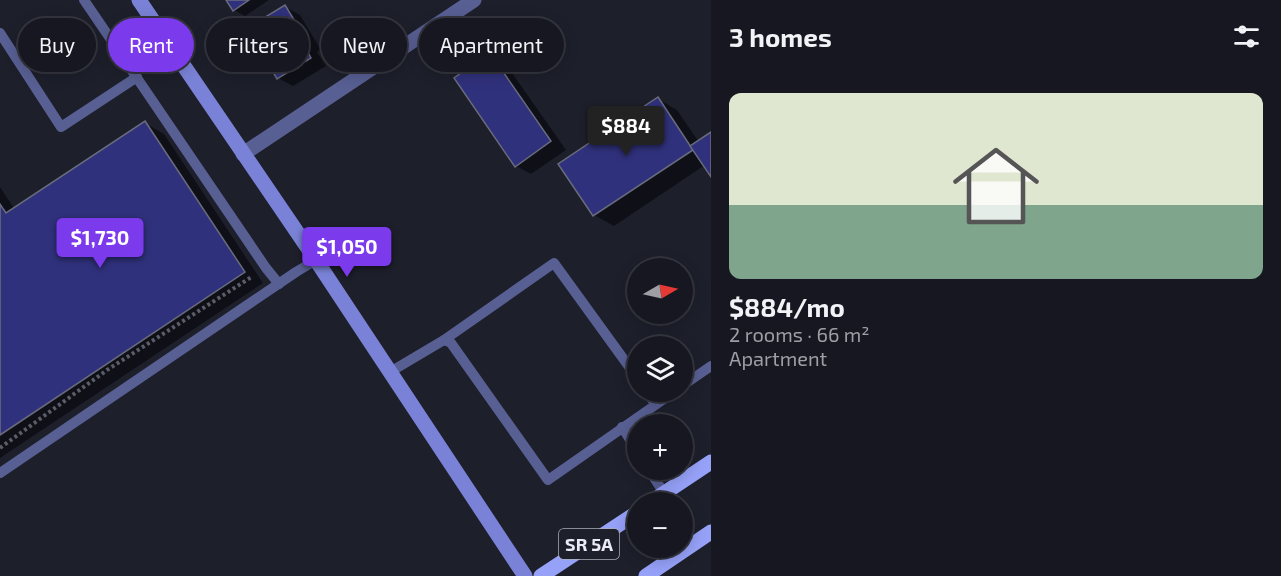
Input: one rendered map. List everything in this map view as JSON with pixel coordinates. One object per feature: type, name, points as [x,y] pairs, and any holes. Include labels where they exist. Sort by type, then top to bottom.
[{"type":"main road","points":[[666,492],[711,462]]},
{"type":"main road","name":"SR 5A","points":[[541,576],[627,519]]},
{"type":"main road","points":[[646,576],[711,532]]},
{"type":"street","points":[[139,0],[316,260],[525,576]]},
{"type":"street","points":[[243,154],[474,0]]},
{"type":"lane","points":[[84,0],[279,284]]},
{"type":"lane","points":[[0,33],[61,127],[137,76]]},
{"type":"lane","points":[[0,473],[316,260]]},
{"type":"lane","points":[[390,372],[444,340],[554,263],[627,364]]},
{"type":"lane","points":[[444,340],[451,343],[548,480],[659,402]]},
{"type":"lane","points":[[693,379],[710,368]]},
{"type":"lane","points":[[622,427],[627,435]]},
{"type":"path","points":[[0,448],[107,370],[266,268]]},
{"type":"building","points":[[226,0],[249,0],[233,11]]},
{"type":"building","points":[[285,5],[293,18],[264,18]]},
{"type":"building","points":[[273,72],[288,72],[277,79]]},
{"type":"building","points":[[463,72],[503,72],[551,141],[515,167],[454,78]]},
{"type":"building","points":[[658,97],[693,150],[593,216],[558,164]]},
{"type":"building","points":[[145,121],[245,272],[0,435],[0,204],[6,213]]},
{"type":"building","points":[[711,132],[711,177],[690,146]]}]
